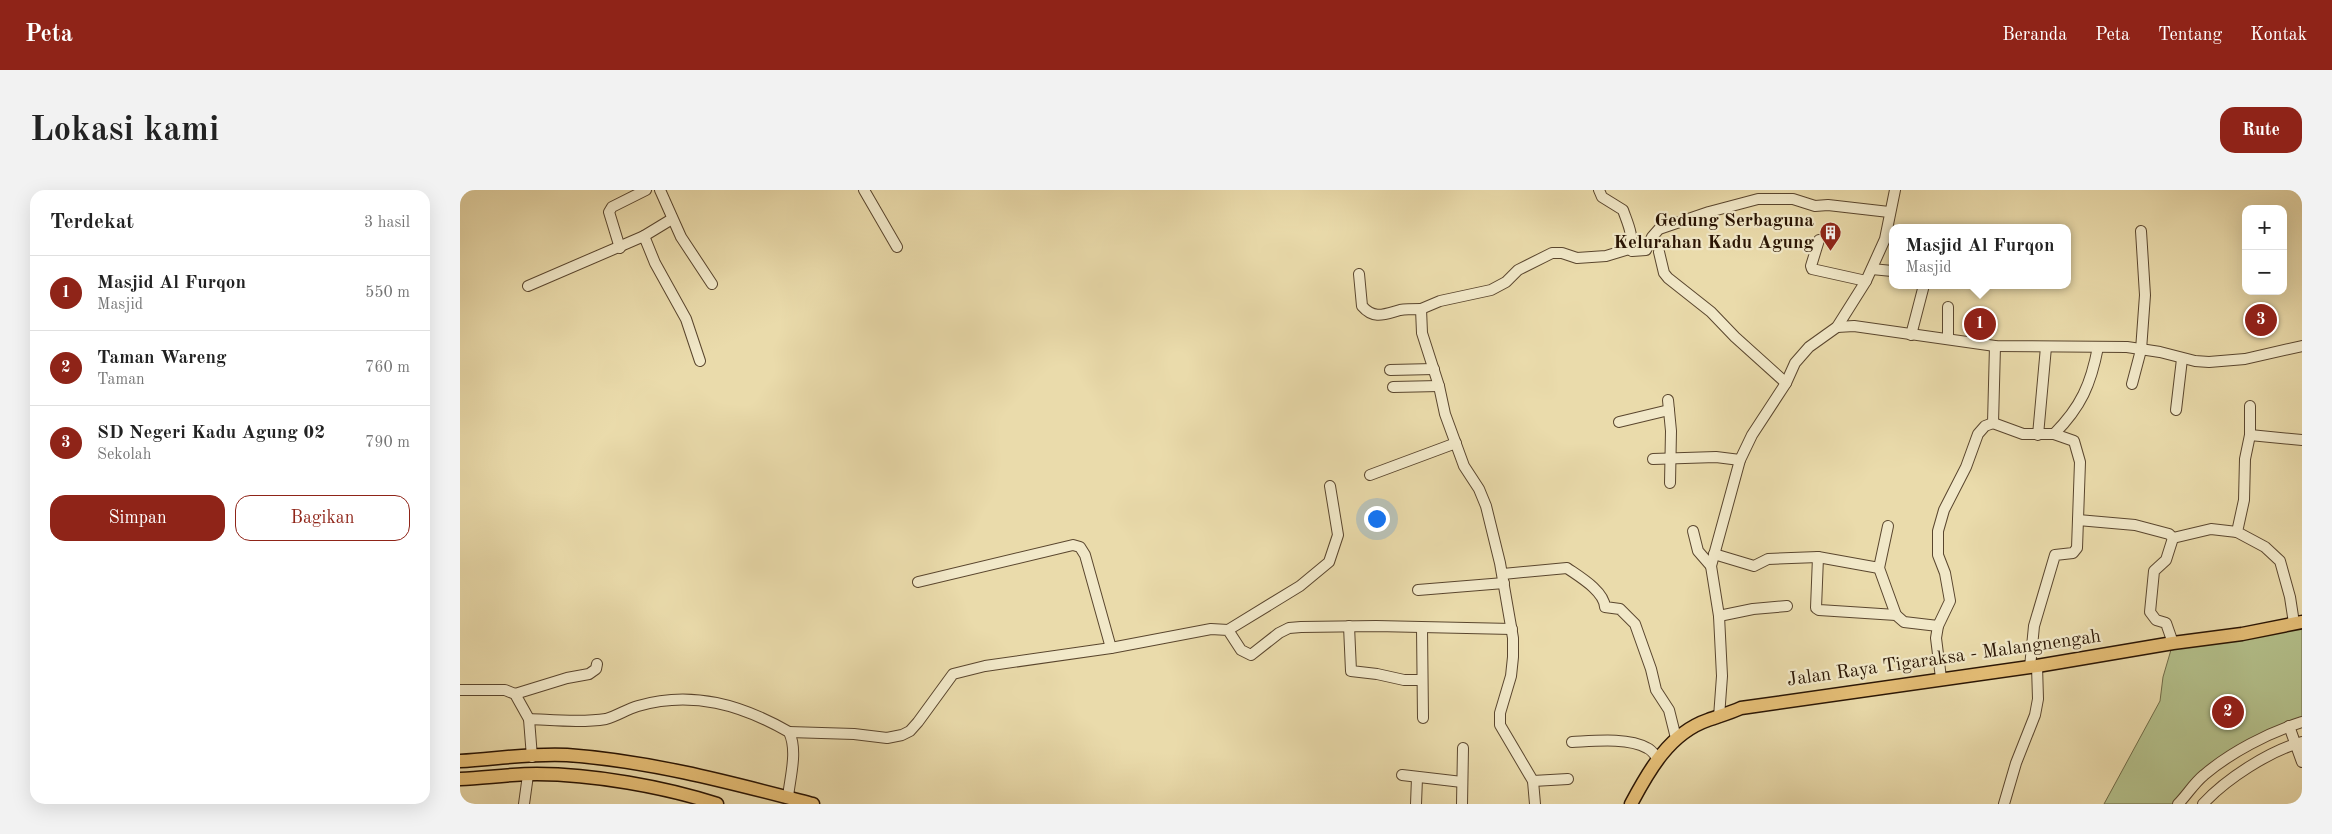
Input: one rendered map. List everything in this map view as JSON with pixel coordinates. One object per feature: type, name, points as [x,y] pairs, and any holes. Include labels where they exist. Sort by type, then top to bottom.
[{"type":"main road","name":"Jalan Raya Tigaraksa - Malangnengah","points":[[1631,804],[1658,759],[1676,738],[1709,719],[1741,708],[1941,678],[2034,667],[2173,643],[2242,634],[2298,622]]},
{"type":"main road","points":[[460,761],[565,755],[618,760],[686,772],[813,804]]},
{"type":"main road","points":[[460,779],[528,775],[579,776],[686,794],[717,804]]},
{"type":"street","points":[[620,248],[609,212],[612,207],[646,190]]},
{"type":"street","points":[[660,190],[672,220],[712,284]]},
{"type":"street","points":[[864,190],[897,247]]},
{"type":"street","points":[[1599,190],[1602,197],[1623,210],[1630,229],[1632,244],[1629,249]]},
{"type":"street","points":[[1719,717],[1722,676],[1719,616],[1711,566],[1740,460],[1752,434],[1786,383],[1795,363],[1804,353],[1837,327],[1866,281],[1885,239],[1895,190]]},
{"type":"street","points":[[1359,274],[1362,306],[1372,314],[1380,316],[1402,310],[1420,309],[1440,300],[1491,290],[1506,282],[1518,270],[1552,253],[1562,253],[1577,258],[1606,256],[1629,249],[1632,251],[1646,250],[1659,229],[1709,212],[1758,200],[1793,198],[1815,206],[1828,205],[1890,212]]},
{"type":"street","points":[[528,286],[620,248],[672,220]]},
{"type":"street","points":[[2132,384],[2142,350],[2145,295],[2141,231]]},
{"type":"street","points":[[644,236],[655,263],[686,319],[700,361]]},
{"type":"street","points":[[1820,240],[1812,269],[1866,281]]},
{"type":"street","points":[[1658,252],[1664,272],[1668,278],[1711,312],[1735,337],[1786,383]]},
{"type":"street","points":[[1872,269],[1889,271]]},
{"type":"street","points":[[1911,335],[1923,289]]},
{"type":"street","points":[[1948,307],[1948,339]]},
{"type":"street","points":[[1420,309],[1422,333],[1439,386],[1445,414],[1464,466],[1479,489],[1486,506],[1503,578],[1512,629],[1514,657],[1511,676],[1500,713],[1500,726],[1533,781],[1535,804]]},
{"type":"street","points":[[1837,327],[1854,326],[1995,346],[2127,347],[2182,359],[2209,362],[2245,359],[2302,346]]},
{"type":"street","points":[[1993,423],[1995,346]]},
{"type":"street","points":[[2038,436],[2046,347]]},
{"type":"street","points":[[2054,434],[2072,416],[2086,392],[2093,373],[2098,347]]},
{"type":"street","points":[[2176,410],[2182,359]]},
{"type":"street","points":[[1390,370],[1434,369]]},
{"type":"street","points":[[1393,387],[1439,386]]},
{"type":"street","points":[[1619,422],[1668,404],[1671,431],[1670,483]]},
{"type":"street","points":[[2237,532],[2244,500],[2245,458],[2250,435],[2250,406]]},
{"type":"street","points":[[1941,678],[1936,638],[1938,626],[1950,601],[1945,573],[1938,555],[1938,531],[1944,510],[1966,466],[1978,434],[1985,426],[1993,423],[2023,434],[2038,436],[2054,434],[2074,442],[2077,448],[2080,474],[2076,550],[2073,553],[2057,553],[2050,569],[2032,630],[2038,699],[2035,715],[2016,763],[2004,804]]},
{"type":"street","points":[[2250,435],[2302,440]]},
{"type":"street","points":[[1370,475],[1456,443]]},
{"type":"street","points":[[1653,459],[1716,457],[1740,460]]},
{"type":"street","points":[[529,719],[588,721],[613,717],[639,706],[658,703],[711,701],[761,716],[789,732],[854,734],[887,738],[902,735],[918,722],[953,674],[985,666],[1111,648],[1211,629],[1228,630],[1300,586],[1329,562],[1338,535],[1330,486]]},
{"type":"street","points":[[2078,520],[2135,525],[2169,534],[2173,538]]},
{"type":"street","points":[[1888,526],[1879,568],[1896,615],[1904,622],[1938,626]]},
{"type":"street","points":[[2173,538],[2212,529],[2237,532],[2265,547],[2280,561],[2298,622]]},
{"type":"street","points":[[1693,532],[1698,551],[1711,566]]},
{"type":"street","points":[[2173,538],[2166,560],[2154,571],[2150,612],[2156,620],[2166,623],[2173,643]]},
{"type":"street","points":[[918,582],[1073,545],[1080,547],[1085,554],[1111,648]]},
{"type":"street","points":[[1714,554],[1754,566],[1768,559],[1818,557],[1879,568]]},
{"type":"street","points":[[1818,557],[1816,608],[1819,610],[1896,615]]},
{"type":"street","points":[[1418,590],[1567,568],[1590,585],[1605,601],[1605,607],[1620,609],[1635,624],[1656,690],[1669,710],[1676,738]]},
{"type":"street","points":[[1719,616],[1753,609],[1787,606]]},
{"type":"street","points":[[1228,630],[1241,650],[1251,655],[1278,633],[1289,628],[1349,626],[1512,629]]},
{"type":"street","points":[[1349,626],[1351,672],[1377,674],[1404,680],[1422,680]]},
{"type":"street","points":[[1422,628],[1423,718]]},
{"type":"street","points":[[460,690],[505,690],[515,694],[567,678],[589,674],[596,669],[597,664]]},
{"type":"street","points":[[515,694],[529,719],[532,757]]},
{"type":"street","points":[[2178,804],[2203,776],[2234,754],[2288,726],[2302,722]]},
{"type":"street","points":[[2288,726],[2298,742],[2302,762]]},
{"type":"street","points":[[788,797],[793,752],[792,738],[789,732]]},
{"type":"street","points":[[1572,742],[1606,740],[1634,744],[1650,749],[1658,759]]},
{"type":"street","points":[[2203,804],[2216,790],[2247,768],[2298,742]]},
{"type":"street","points":[[1462,804],[1463,748]]},
{"type":"street","points":[[524,804],[528,775]]},
{"type":"street","points":[[1402,775],[1462,782]]},
{"type":"street","points":[[1416,804],[1417,778]]},
{"type":"street","points":[[1533,781],[1568,779]]},
{"type":"green space","points":[[2302,622],[2302,722],[2234,754],[2178,804],[2104,804],[2160,701],[2163,677],[2173,643]]},
{"type":"place","name":"Gedung Serbaguna Kelurahan Kadu Agung","points":[[1830,251]]},
{"type":"place","name":"SD Negeri Kadu Agung 02","points":[[2261,320]]},
{"type":"place","name":"Masjid Al Furqon","points":[[1980,324]]},
{"type":"place","name":"Taman Wareng","points":[[2228,712]]}]
